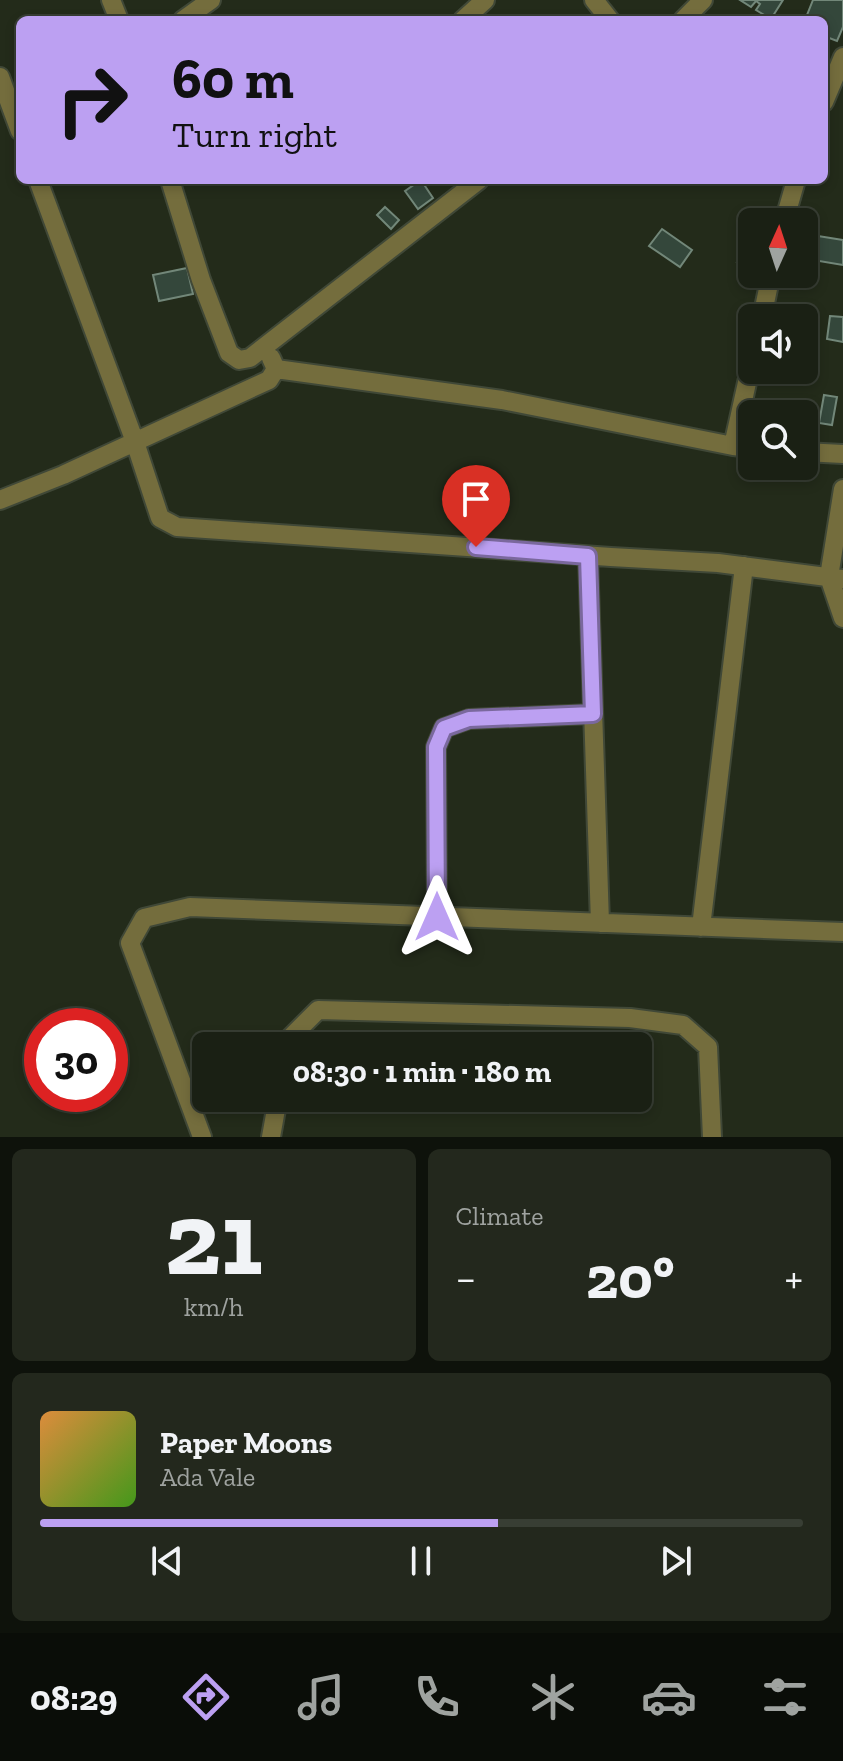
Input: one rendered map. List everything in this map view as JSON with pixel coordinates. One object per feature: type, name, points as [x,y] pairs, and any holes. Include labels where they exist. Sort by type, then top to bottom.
[{"type":"street","points":[[189,16],[211,0]]},
{"type":"street","points":[[467,16],[485,0]]},
{"type":"street","points":[[594,0],[607,16]]},
{"type":"street","points":[[687,16],[703,0]]},
{"type":"street","points":[[828,93],[843,57]]},
{"type":"street","points":[[0,77],[16,120]]},
{"type":"street","points":[[39,184],[160,518],[177,527],[744,566],[836,578]]},
{"type":"street","points":[[171,184],[201,280],[229,353],[239,360],[250,358],[474,184]]},
{"type":"street","points":[[788,208],[795,184]]},
{"type":"street","points":[[267,344],[276,369]]},
{"type":"street","points":[[0,500],[63,475],[269,380],[276,369]]},
{"type":"street","points":[[276,369],[502,400],[738,447]]},
{"type":"street","points":[[733,446],[747,384]]},
{"type":"street","points":[[818,453],[843,454]]},
{"type":"street","points":[[843,489],[836,578],[843,618]]},
{"type":"street","points":[[588,556],[600,923]]},
{"type":"street","points":[[701,927],[744,566]]},
{"type":"street","points":[[437,917],[436,747],[444,728],[469,719],[593,714]]},
{"type":"street","points":[[202,1137],[130,943],[144,918],[190,907],[843,932]]},
{"type":"street","points":[[296,1032],[318,1010],[630,1018],[683,1025],[708,1047],[712,1137]]},
{"type":"street","points":[[276,1136],[277,1112]]},
{"type":"building","points":[[740,0],[783,0],[773,16],[756,10],[760,4],[756,1],[751,7]]},
{"type":"building","points":[[813,0],[843,0],[843,27],[837,41],[828,38],[828,16],[807,16]]},
{"type":"building","points":[[415,184],[424,184],[433,198],[418,209],[405,191]]},
{"type":"building","points":[[385,207],[399,220],[391,229],[377,215]]},
{"type":"building","points":[[662,229],[692,250],[680,267],[649,246]]},
{"type":"building","points":[[818,236],[843,240],[843,265],[818,261]]},
{"type":"building","points":[[187,268],[193,294],[159,301],[153,275]]},
{"type":"building","points":[[830,316],[843,317],[843,342],[827,339]]},
{"type":"building","points":[[824,395],[837,397],[832,425],[819,423]]},
{"type":"route","points":[[437,917],[436,747],[444,728],[469,719],[593,714],[588,556],[476,547]]}]
